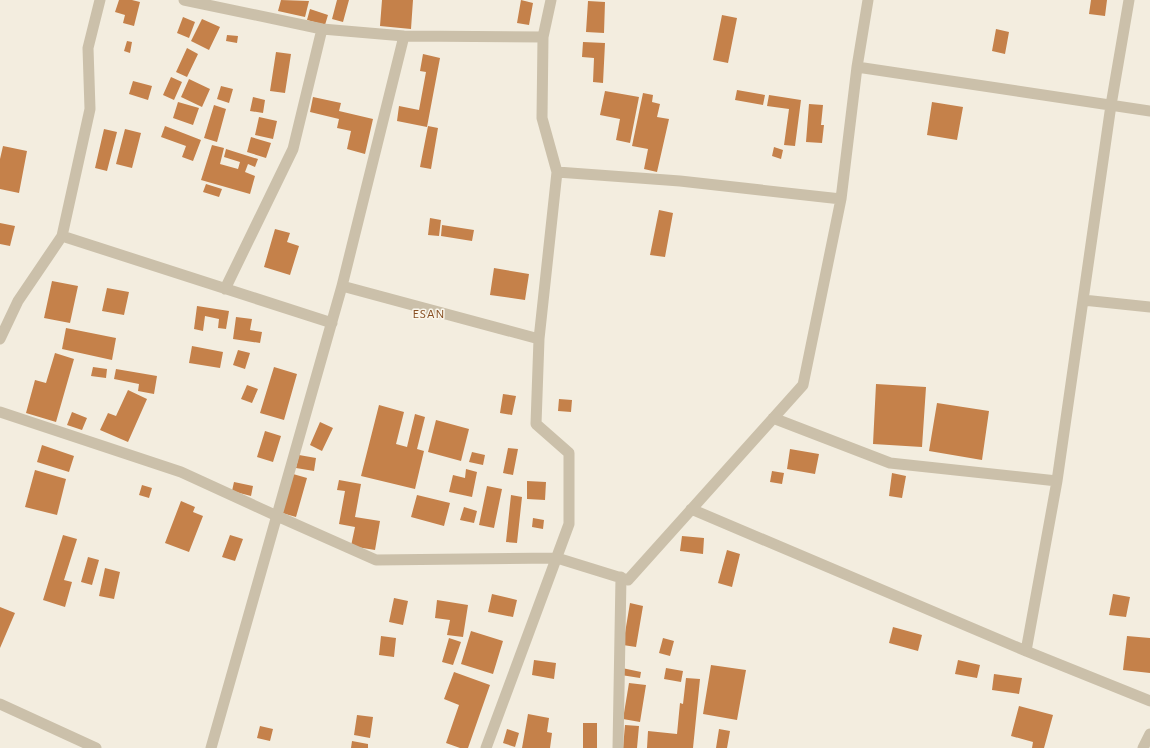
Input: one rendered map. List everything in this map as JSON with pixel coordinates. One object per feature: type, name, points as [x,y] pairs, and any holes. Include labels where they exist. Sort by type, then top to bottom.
[{"type":"street","points":[[0,339],[18,301],[62,236],[90,109],[88,48],[100,0]]},
{"type":"street","points":[[184,0],[322,29],[404,36],[543,37]]},
{"type":"street","points":[[486,748],[569,524],[569,453],[536,424],[539,339],[557,172],[542,118],[543,37],[550,0]]},
{"type":"street","points":[[0,412],[181,472],[376,560],[557,558],[628,580],[803,385],[841,199],[857,67],[868,0]]},
{"type":"street","points":[[1026,651],[1057,481],[1111,105],[1129,0]]},
{"type":"street","points":[[225,289],[293,149],[322,29]]},
{"type":"street","points":[[211,748],[332,323],[404,36]]},
{"type":"street","points":[[857,67],[1150,111]]},
{"type":"street","points":[[557,172],[680,182],[841,199]]},
{"type":"street","points":[[62,236],[332,323]]},
{"type":"street","points":[[342,286],[539,339]]},
{"type":"street","points":[[1083,300],[1150,307]]},
{"type":"street","points":[[773,418],[890,463],[1057,481]]},
{"type":"street","points":[[691,509],[1026,651],[1150,701]]},
{"type":"street","points":[[618,748],[620,578]]},
{"type":"street","points":[[0,704],[96,748]]},
{"type":"street","points":[[1143,748],[1150,734]]},
{"type":"building","points":[[119,0],[132,0],[140,2],[134,26],[123,23],[125,15],[115,12]]},
{"type":"building","points":[[281,0],[309,1],[305,17],[278,11]]},
{"type":"building","points":[[337,0],[349,0],[343,22],[332,19]]},
{"type":"building","points":[[382,0],[413,0],[411,29],[380,26]]},
{"type":"building","points":[[521,0],[533,3],[529,25],[517,23]]},
{"type":"building","points":[[1091,0],[1107,0],[1105,16],[1089,14]]},
{"type":"building","points":[[588,1],[605,2],[604,33],[586,32]]},
{"type":"building","points":[[310,9],[328,15],[325,25],[307,20]]},
{"type":"building","points":[[722,15],[737,18],[728,63],[713,60]]},
{"type":"building","points":[[183,17],[195,22],[189,38],[177,33]]},
{"type":"building","points":[[202,19],[220,27],[209,50],[191,41]]},
{"type":"building","points":[[996,29],[1009,32],[1005,54],[992,51]]},
{"type":"building","points":[[227,35],[238,36],[237,43],[226,41]]},
{"type":"building","points":[[127,41],[132,42],[130,53],[124,51]]},
{"type":"building","points":[[583,42],[605,43],[603,83],[593,82],[594,58],[582,57]]},
{"type":"building","points":[[187,48],[198,54],[187,77],[176,72]]},
{"type":"building","points":[[276,52],[291,54],[285,93],[270,91]]},
{"type":"building","points":[[423,54],[440,58],[427,127],[397,121],[399,106],[419,110],[426,72],[420,71]]},
{"type":"building","points":[[171,77],[182,82],[174,100],[163,95]]},
{"type":"building","points":[[189,79],[210,89],[202,107],[181,97]]},
{"type":"building","points":[[133,81],[152,86],[148,100],[129,94]]},
{"type":"building","points":[[221,86],[233,89],[229,103],[217,99]]},
{"type":"building","points":[[737,90],[765,95],[763,105],[735,100]]},
{"type":"building","points":[[605,91],[639,97],[630,143],[616,140],[620,119],[600,115]]},
{"type":"building","points":[[643,93],[653,95],[652,102],[660,104],[657,117],[669,119],[657,172],[644,169],[648,149],[632,146]]},
{"type":"building","points":[[769,95],[801,100],[795,146],[784,145],[789,109],[767,106]]},
{"type":"building","points":[[253,97],[265,100],[263,113],[250,111]]},
{"type":"building","points":[[313,97],[341,103],[339,111],[373,119],[365,154],[347,149],[351,131],[337,128],[339,119],[310,112]]},
{"type":"building","points":[[178,102],[199,108],[193,125],[173,118]]},
{"type":"building","points":[[932,102],[963,107],[957,140],[927,135]]},
{"type":"building","points":[[809,104],[823,105],[821,125],[824,125],[822,143],[806,142]]},
{"type":"building","points":[[214,105],[226,109],[217,142],[204,138]]},
{"type":"building","points":[[259,117],[277,121],[273,139],[255,135]]},
{"type":"building","points":[[165,126],[201,140],[193,161],[182,157],[186,146],[161,137]]},
{"type":"building","points":[[428,126],[438,128],[431,169],[420,167]]},
{"type":"building","points":[[104,129],[117,132],[107,171],[95,168]]},
{"type":"building","points":[[125,129],[141,133],[132,168],[116,164]]},
{"type":"building","points":[[251,137],[271,143],[266,158],[247,152]]},
{"type":"building","points":[[212,145],[224,148],[220,164],[238,169],[240,162],[224,157],[226,149],[258,159],[255,167],[248,164],[245,172],[255,176],[250,194],[201,180]]},
{"type":"building","points":[[3,146],[27,151],[19,193],[0,189],[0,159]]},
{"type":"building","points":[[774,147],[783,150],[781,159],[772,156]]},
{"type":"building","points":[[206,184],[222,189],[219,197],[203,192]]},
{"type":"building","points":[[659,210],[673,213],[665,257],[650,255]]},
{"type":"building","points":[[430,218],[441,220],[439,236],[428,235]]},
{"type":"building","points":[[0,223],[15,226],[10,246],[0,244]]},
{"type":"building","points":[[442,225],[474,230],[472,241],[441,236]]},
{"type":"building","points":[[275,229],[290,233],[287,242],[299,246],[290,275],[264,267]]},
{"type":"building","points":[[494,268],[529,274],[525,300],[490,295]]},
{"type":"building","points":[[52,281],[78,286],[70,323],[44,318]]},
{"type":"building","points":[[107,288],[129,292],[124,315],[102,311]]},
{"type":"building","points":[[197,306],[229,311],[226,329],[218,328],[219,319],[205,316],[203,331],[194,329]]},
{"type":"building","points":[[236,317],[252,319],[250,330],[262,332],[260,343],[233,339]]},
{"type":"building","points":[[66,328],[116,338],[112,360],[62,349]]},
{"type":"building","points":[[192,346],[223,352],[220,368],[189,363]]},
{"type":"building","points":[[238,350],[250,353],[245,369],[233,365]]},
{"type":"building","points":[[55,353],[74,359],[56,422],[26,413],[35,380],[46,383]]},
{"type":"building","points":[[93,367],[107,369],[106,378],[91,376]]},
{"type":"building","points":[[274,367],[297,374],[284,420],[260,413]]},
{"type":"building","points":[[116,369],[157,376],[154,394],[138,391],[139,384],[114,379]]},
{"type":"building","points":[[876,384],[926,387],[922,447],[873,444]]},
{"type":"building","points":[[247,385],[258,389],[252,403],[241,399]]},
{"type":"building","points":[[128,390],[147,399],[128,442],[100,430],[108,413],[116,416]]},
{"type":"building","points":[[503,394],[516,396],[512,415],[500,413]]},
{"type":"building","points":[[559,399],[572,400],[571,412],[558,411]]},
{"type":"building","points":[[937,403],[989,411],[982,460],[929,451]]},
{"type":"building","points":[[379,405],[404,412],[396,444],[407,447],[415,414],[425,417],[417,449],[424,451],[415,489],[361,476]]},
{"type":"building","points":[[72,412],[87,418],[82,430],[67,425]]},
{"type":"building","points":[[436,420],[469,429],[461,461],[428,452]]},
{"type":"building","points":[[320,422],[333,428],[322,451],[310,445]]},
{"type":"building","points":[[265,431],[281,436],[273,462],[257,457]]},
{"type":"building","points":[[42,445],[74,456],[69,472],[37,462]]},
{"type":"building","points":[[508,448],[518,449],[513,475],[503,473]]},
{"type":"building","points":[[790,449],[819,454],[815,474],[787,469]]},
{"type":"building","points":[[472,452],[485,455],[483,465],[469,462]]},
{"type":"building","points":[[299,455],[316,458],[314,471],[296,468]]},
{"type":"building","points":[[466,469],[477,472],[472,497],[449,492],[453,475],[465,478]]},
{"type":"building","points":[[35,470],[66,479],[57,515],[25,507]]},
{"type":"building","points":[[772,471],[784,473],[782,484],[770,482]]},
{"type":"building","points":[[892,473],[906,476],[902,498],[889,496]]},
{"type":"building","points":[[293,474],[307,478],[296,517],[282,513]]},
{"type":"building","points":[[339,480],[361,484],[355,517],[380,521],[375,550],[351,546],[355,527],[339,524],[345,491],[337,490]]},
{"type":"building","points":[[527,481],[546,482],[545,500],[527,499]]},
{"type":"building","points":[[234,482],[253,486],[251,496],[232,491]]},
{"type":"building","points":[[142,485],[152,488],[149,498],[139,495]]},
{"type":"building","points":[[487,486],[502,489],[494,528],[479,525]]},
{"type":"building","points":[[417,495],[450,503],[444,526],[411,517]]},
{"type":"building","points":[[511,495],[522,497],[517,543],[506,542]]},
{"type":"building","points":[[181,501],[195,507],[193,512],[203,516],[189,552],[165,543]]},
{"type":"building","points":[[464,507],[477,511],[474,523],[460,520]]},
{"type":"building","points":[[533,518],[544,520],[543,529],[532,527]]},
{"type":"building","points":[[63,535],[77,539],[64,580],[72,582],[65,607],[43,600]]},
{"type":"building","points":[[230,535],[243,539],[235,561],[222,557]]},
{"type":"building","points":[[682,536],[704,538],[703,554],[680,551]]},
{"type":"building","points":[[727,550],[740,554],[732,587],[718,583]]},
{"type":"building","points":[[88,557],[99,560],[92,585],[81,582]]},
{"type":"building","points":[[105,568],[120,572],[114,599],[99,596]]},
{"type":"building","points":[[492,594],[517,600],[513,617],[488,612]]},
{"type":"building","points":[[1113,594],[1130,597],[1126,617],[1109,615]]},
{"type":"building","points":[[394,598],[408,601],[403,625],[389,622]]},
{"type":"building","points":[[437,600],[468,605],[463,637],[447,635],[450,620],[435,618]]},
{"type":"building","points":[[630,603],[643,606],[636,647],[623,645]]},
{"type":"building","points":[[0,607],[15,613],[0,648]]},
{"type":"building","points":[[893,627],[922,635],[918,651],[889,643]]},
{"type":"building","points":[[471,631],[503,641],[493,674],[461,664]]},
{"type":"building","points":[[381,636],[396,638],[394,657],[379,655]]},
{"type":"building","points":[[1127,636],[1150,638],[1150,673],[1123,670]]},
{"type":"building","points":[[449,638],[461,642],[453,665],[442,662]]},
{"type":"building","points":[[663,638],[674,641],[670,656],[659,653]]},
{"type":"building","points":[[534,660],[556,663],[554,679],[532,675]]},
{"type":"building","points":[[958,660],[980,665],[977,678],[955,674]]},
{"type":"building","points":[[711,665],[746,670],[737,720],[703,714]]},
{"type":"building","points":[[622,668],[641,672],[640,678],[621,675]]},
{"type":"building","points":[[666,668],[683,671],[681,682],[664,679]]},
{"type":"building","points":[[454,672],[490,685],[468,748],[460,748],[446,743],[459,705],[444,699]]},
{"type":"building","points":[[994,674],[1022,678],[1019,694],[992,690]]},
{"type":"building","points":[[686,678],[700,679],[693,748],[647,748],[648,731],[677,734],[680,703],[683,704]]},
{"type":"building","points":[[629,683],[646,685],[640,722],[623,719]]},
{"type":"building","points":[[1019,706],[1053,715],[1044,748],[1032,748],[1033,742],[1011,736]]},
{"type":"building","points":[[528,714],[549,718],[547,732],[552,733],[550,748],[522,748]]},
{"type":"building","points":[[357,715],[373,717],[370,738],[354,735]]},
{"type":"building","points":[[583,723],[597,723],[597,748],[583,748]]},
{"type":"building","points":[[625,725],[639,726],[637,748],[623,748]]},
{"type":"building","points":[[260,726],[273,729],[270,741],[257,738]]},
{"type":"building","points":[[507,729],[519,733],[515,747],[503,743]]},
{"type":"building","points":[[719,729],[730,731],[727,748],[716,748]]},
{"type":"building","points":[[352,741],[368,744],[368,748],[351,748]]},
{"type":"district","name":"ESAN","points":[[429,313]]}]
